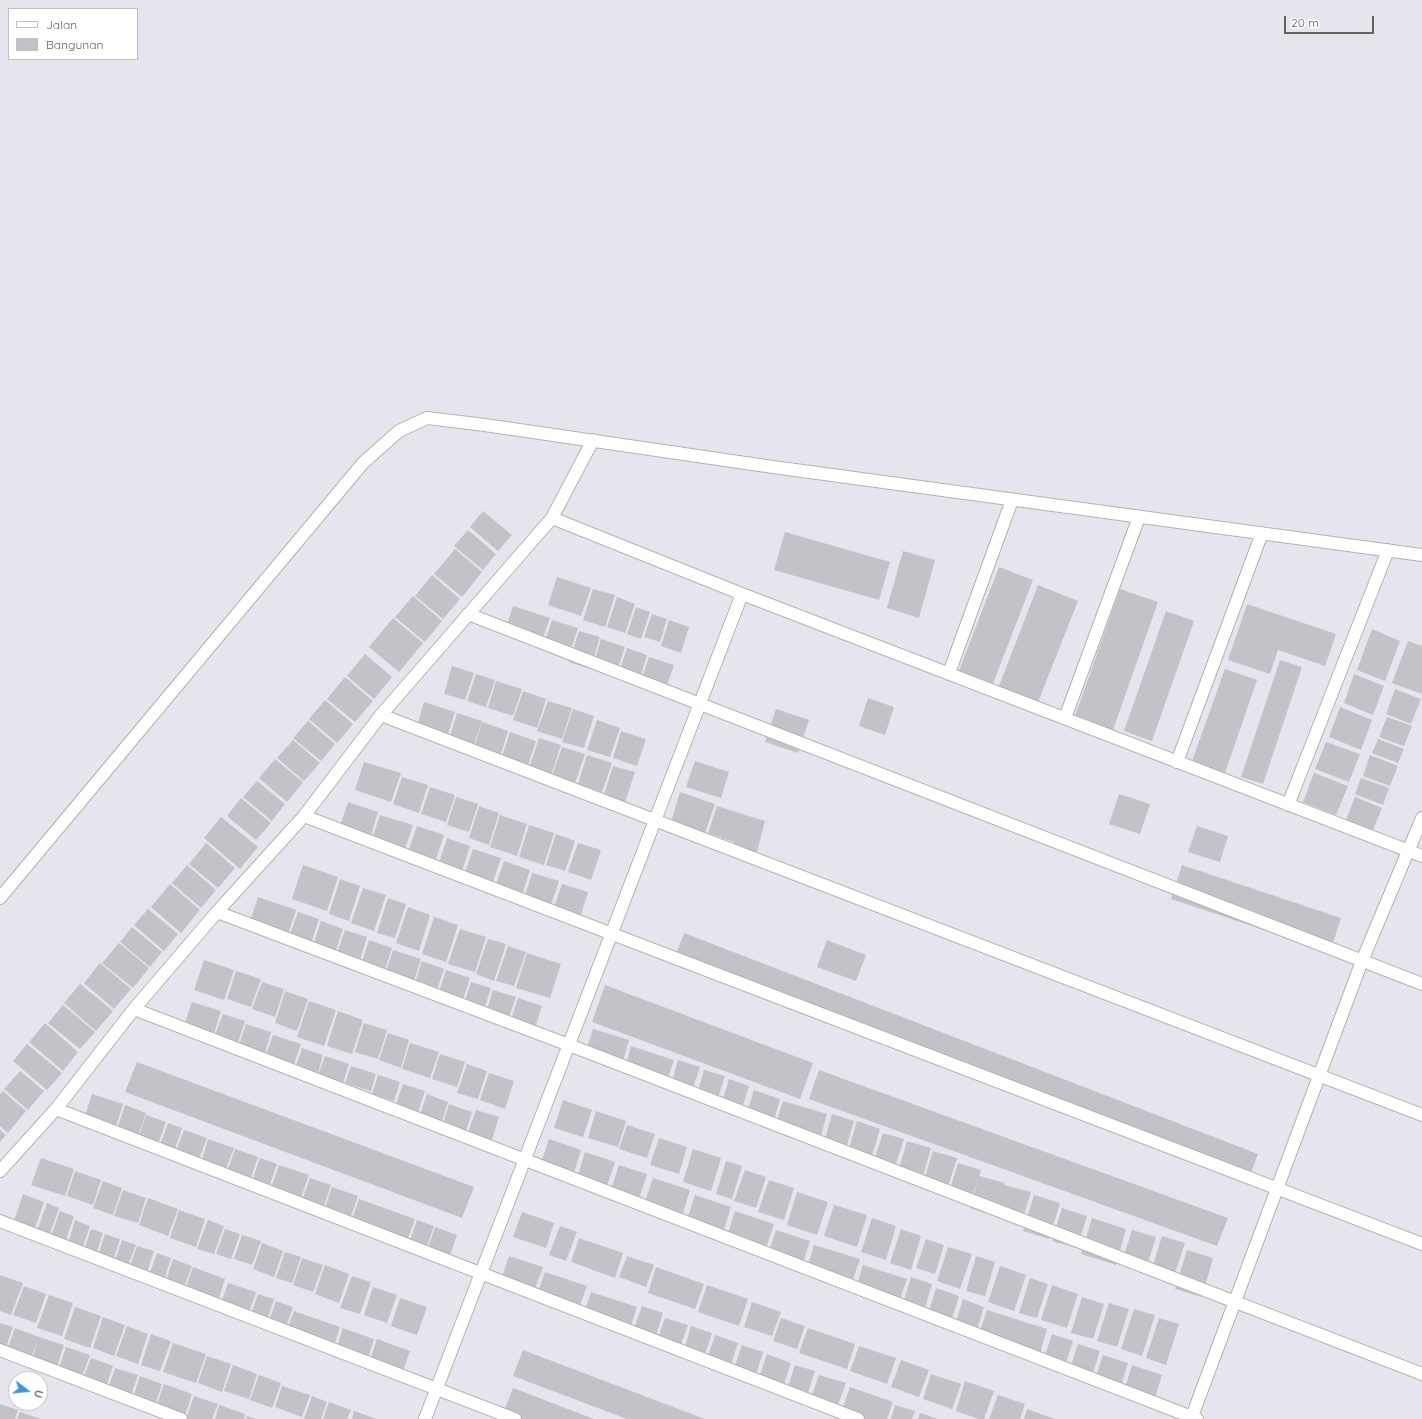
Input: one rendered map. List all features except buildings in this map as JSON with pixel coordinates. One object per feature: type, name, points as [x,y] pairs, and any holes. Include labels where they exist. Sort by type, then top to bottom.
[{"type":"street","points":[[0,898],[363,463],[399,431],[427,418],[593,440],[773,467],[1012,500],[1388,550],[1422,556]]},
{"type":"street","points":[[0,1171],[56,1110],[134,1009],[217,912],[304,816],[381,715],[552,518],[593,440]]},
{"type":"street","points":[[949,673],[1012,500]]},
{"type":"street","points":[[1065,718],[1139,517]]},
{"type":"street","points":[[552,518],[742,594],[1422,856]]},
{"type":"street","points":[[1177,762],[1262,533]]},
{"type":"street","points":[[1288,805],[1388,550]]},
{"type":"street","points":[[425,1419],[742,594]]},
{"type":"street","points":[[468,614],[1422,984]]},
{"type":"street","points":[[381,715],[1422,1115]]},
{"type":"street","points":[[304,816],[1422,1244]]},
{"type":"street","points":[[134,1009],[1193,1418],[1362,961],[1422,818]]},
{"type":"street","points":[[217,912],[569,1045],[1422,1374]]},
{"type":"street","points":[[56,1110],[858,1419]]},
{"type":"street","points":[[0,1221],[515,1419]]},
{"type":"street","points":[[0,1350],[181,1419]]}]
